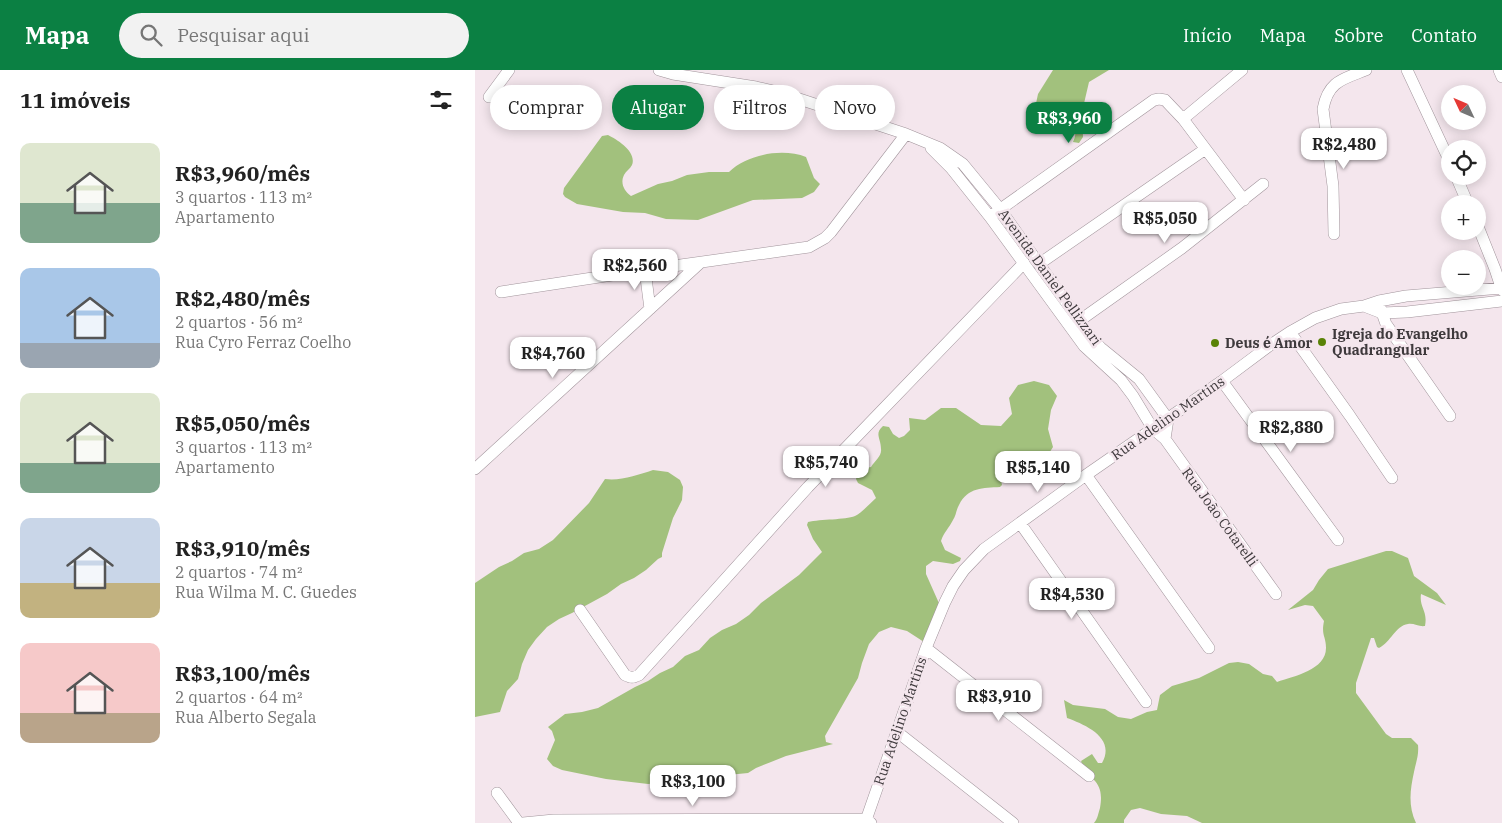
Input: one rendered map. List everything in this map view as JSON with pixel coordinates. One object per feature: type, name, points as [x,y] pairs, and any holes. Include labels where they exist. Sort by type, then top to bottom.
[{"type":"street","points":[[489,98],[509,70]]},
{"type":"street","name":"Avenida Daniel Pellizzari","points":[[659,70],[778,92],[906,134],[940,148],[958,160],[1000,209],[1079,321],[1101,348],[1139,379],[1168,419]]},
{"type":"street","points":[[1183,119],[1243,70]]},
{"type":"street","points":[[1334,234],[1333,186],[1323,109],[1324,99],[1332,86],[1339,81],[1366,70]]},
{"type":"street","points":[[1407,70],[1441,143]]},
{"type":"street","points":[[1499,70],[1502,77]]},
{"type":"street","points":[[990,217],[1159,98],[1168,103],[1183,119],[1243,200]]},
{"type":"street","points":[[501,292],[809,247],[818,243],[831,232],[906,134]]},
{"type":"street","name":"Avenida Daniel Pellizzari","points":[[926,142],[951,168],[990,217],[1084,346],[1121,380],[1153,429]]},
{"type":"street","points":[[1039,264],[1205,150]]},
{"type":"street","points":[[1079,321],[1182,248],[1263,184]]},
{"type":"street","points":[[1451,416],[1386,324],[1380,307],[1406,296],[1502,289],[1483,240]]},
{"type":"street","points":[[475,469],[700,263]]},
{"type":"street","points":[[580,610],[625,675],[629,678],[639,675],[808,487],[1024,263]]},
{"type":"street","points":[[645,270],[650,309]]},
{"type":"street","name":"Rua Adelino Martins","points":[[867,822],[926,648],[953,586],[984,549],[1269,346],[1315,318],[1341,308],[1363,306],[1407,312],[1502,301]]},
{"type":"street","points":[[1290,332],[1392,478]]},
{"type":"street","points":[[1222,381],[1338,540]]},
{"type":"street","points":[[1165,439],[1168,419]]},
{"type":"street","name":"Rua João Cotarelli","points":[[1153,429],[1165,439],[1276,594]]},
{"type":"street","points":[[1086,476],[1209,648]]},
{"type":"street","points":[[1020,523],[1146,702]]},
{"type":"street","points":[[926,648],[1089,776]]},
{"type":"street","points":[[897,731],[1013,823]]},
{"type":"street","points":[[497,793],[519,823]]},
{"type":"street","points":[[523,823],[554,820],[867,822]]},
{"type":"green space","points":[[1053,70],[1109,70],[1089,82],[1082,112],[1083,137],[1079,143],[1073,142],[1075,133],[1070,126],[1048,134],[1040,133],[1034,113],[1038,94]]},
{"type":"green space","points":[[608,135],[626,147],[632,156],[632,165],[622,181],[626,192],[631,196],[658,184],[687,175],[729,172],[745,161],[766,154],[776,153],[797,154],[806,157],[814,178],[820,184],[814,192],[802,198],[753,200],[698,220],[666,219],[645,213],[623,212],[577,204],[565,197],[563,194],[564,188],[602,136]]},
{"type":"green space","points":[[1034,381],[1049,385],[1057,396],[1051,410],[1048,429],[1053,447],[1046,458],[1026,466],[1001,480],[1002,485],[1000,487],[976,490],[963,499],[941,541],[945,550],[961,558],[960,561],[953,564],[933,561],[926,566],[926,574],[942,610],[924,642],[907,631],[891,627],[879,632],[869,644],[858,678],[825,736],[826,742],[833,744],[786,756],[748,773],[681,782],[648,784],[606,779],[562,770],[553,766],[547,759],[555,740],[552,731],[548,727],[565,714],[598,708],[673,667],[685,656],[699,650],[710,638],[749,615],[761,603],[799,575],[822,552],[813,539],[807,525],[808,522],[855,516],[876,498],[872,490],[858,483],[856,479],[859,469],[871,467],[879,456],[881,449],[878,434],[883,426],[889,427],[893,434],[899,438],[910,430],[909,418],[925,420],[941,408],[956,408],[981,425],[1001,426],[1012,414],[1009,398],[1018,385]]},
{"type":"green space","points":[[653,470],[668,472],[680,480],[683,487],[682,500],[673,518],[662,557],[634,578],[547,627],[528,650],[518,679],[507,691],[500,712],[475,717],[475,583],[524,553],[539,549],[553,540],[589,503],[605,479],[635,476]]},
{"type":"green space","points":[[1386,551],[1392,551],[1408,558],[1414,576],[1437,593],[1446,605],[1421,594],[1421,603],[1426,621],[1425,626],[1404,625],[1379,648],[1374,638],[1371,638],[1356,683],[1356,693],[1386,734],[1392,738],[1411,738],[1418,745],[1418,755],[1411,785],[1412,810],[1416,823],[1202,823],[1187,816],[1161,814],[1140,808],[1131,810],[1124,823],[1094,823],[1100,808],[1099,786],[1088,774],[1081,761],[1092,754],[1098,763],[1102,763],[1105,746],[1097,734],[1082,724],[1067,718],[1064,700],[1073,705],[1105,709],[1118,717],[1131,719],[1157,710],[1160,695],[1172,686],[1199,678],[1229,663],[1249,664],[1263,674],[1272,676],[1277,682],[1308,671],[1321,662],[1325,656],[1324,621],[1313,606],[1305,605],[1288,610],[1313,590],[1328,569]]},
{"type":"place","name":"Igreja do Evangelho Quadrangular","points":[[1322,342]]},
{"type":"place","name":"Deus é Amor","points":[[1215,343]]}]
